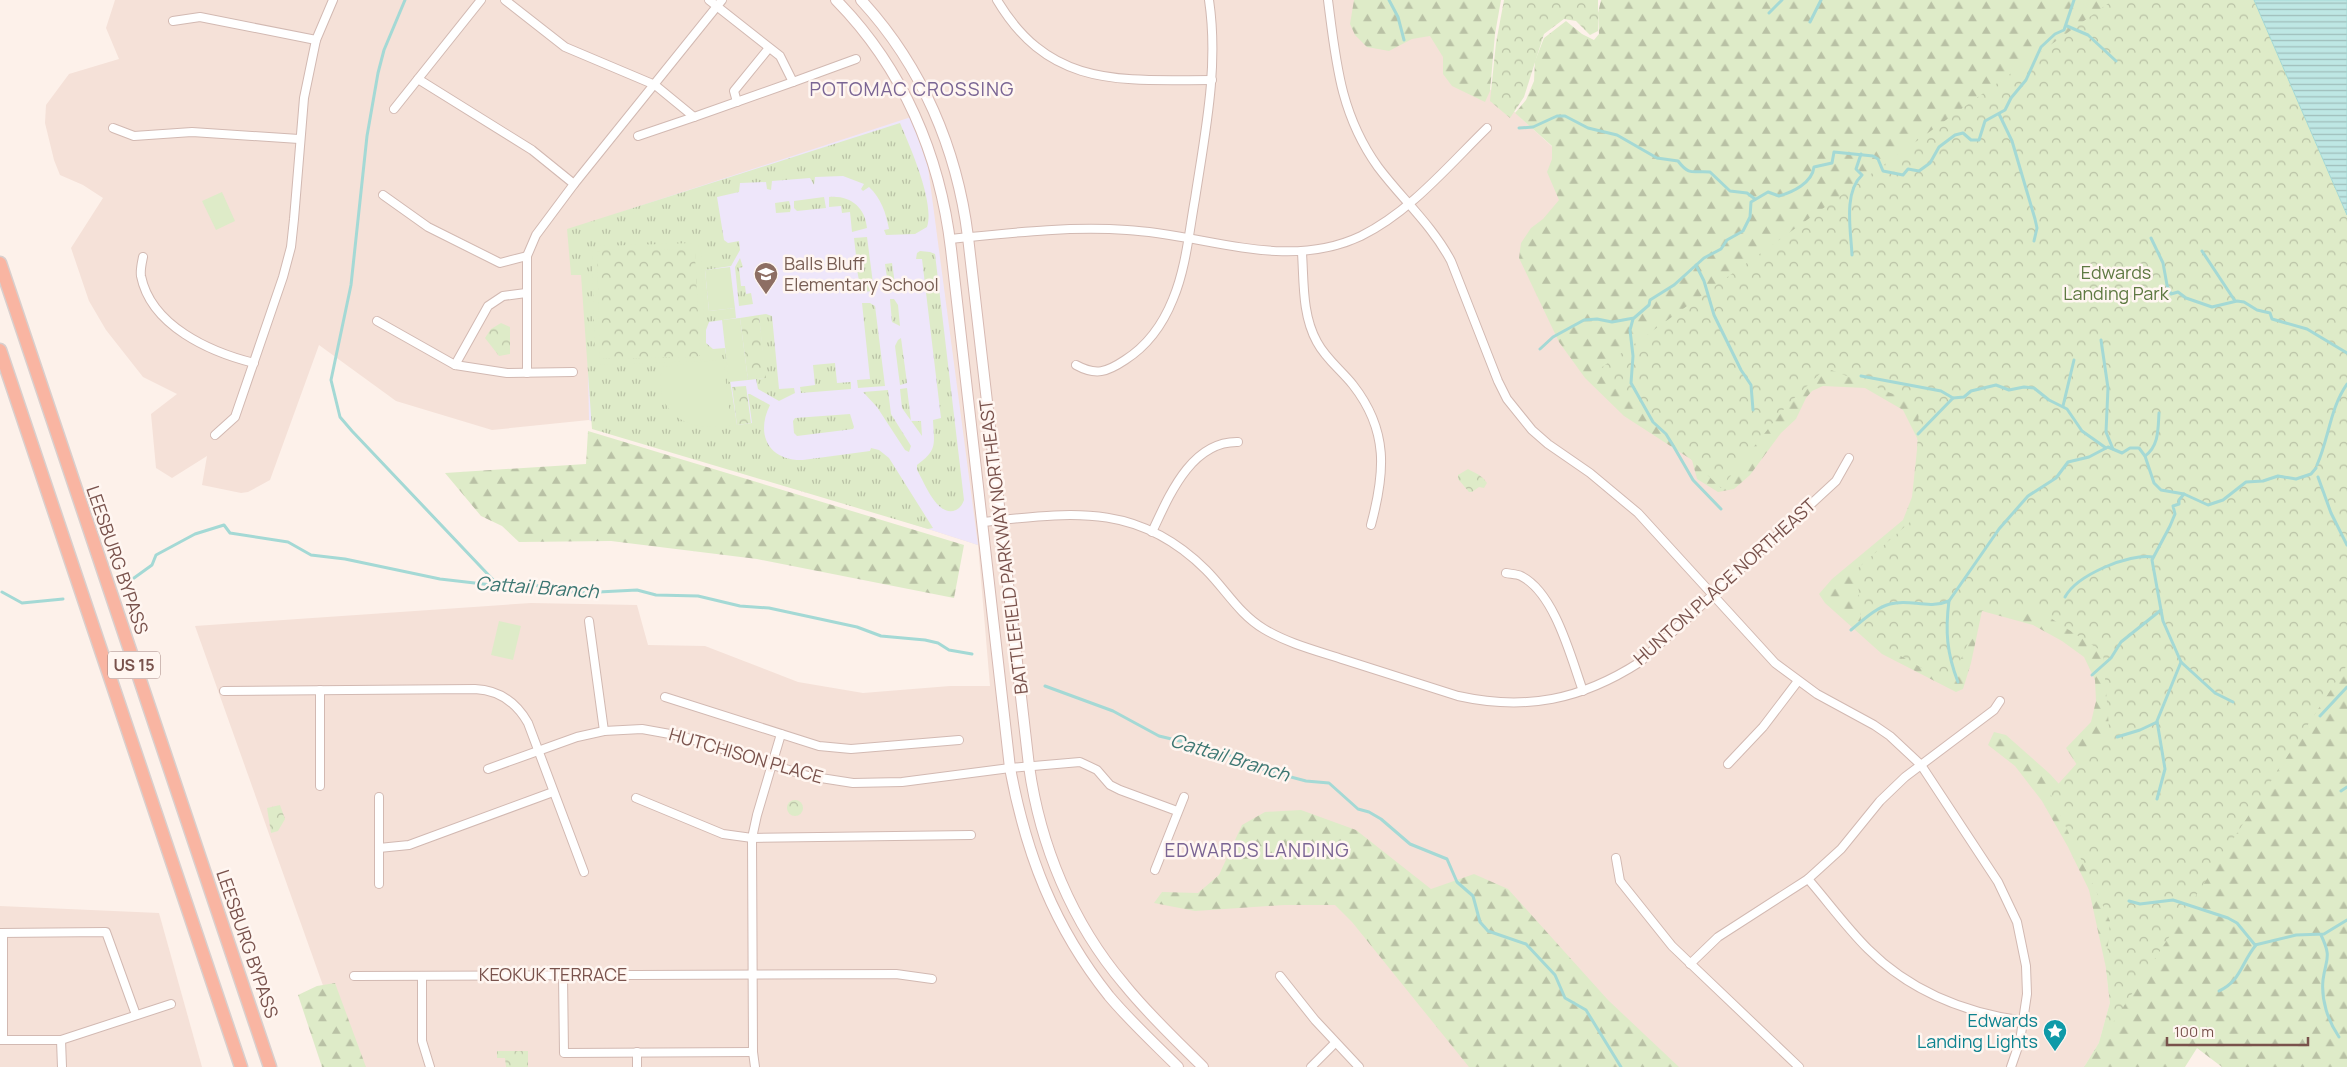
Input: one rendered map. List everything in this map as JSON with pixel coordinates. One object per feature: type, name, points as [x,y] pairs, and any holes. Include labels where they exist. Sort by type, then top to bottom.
[{"type":"highway","name":"LEESBURG BYPASS","points":[[0,262],[270,1067]]},
{"type":"highway","name":"US 15","points":[[0,350],[241,1067]]},
{"type":"main road","name":"BATTLEFIELD PARKWAY NORTHEAST","points":[[836,0],[877,48],[916,116],[936,168],[950,238],[1010,768],[1022,827],[1031,858],[1068,937],[1110,997],[1178,1067]]},
{"type":"main road","name":"BATTLEFIELD PARKWAY NORTHEAST","points":[[861,0],[906,58],[935,113],[956,174],[968,237],[1029,766],[1034,800],[1047,842],[1060,879],[1082,925],[1094,945],[1123,984],[1203,1067]]},
{"type":"street","points":[[215,435],[235,416],[291,247],[299,138],[304,98],[316,40],[333,0]]},
{"type":"street","points":[[394,109],[480,0]]},
{"type":"street","points":[[505,0],[565,47],[656,85],[694,117]]},
{"type":"street","points":[[709,0],[719,3],[780,56],[792,82]]},
{"type":"street","points":[[997,0],[1018,30],[1029,41],[1059,62],[1080,72],[1117,80],[1212,80]]},
{"type":"street","points":[[1076,365],[1089,372],[1105,371],[1131,356],[1144,345],[1166,315],[1174,298],[1188,237],[1207,125],[1212,80],[1213,47],[1209,0]]},
{"type":"street","points":[[1328,0],[1338,78],[1348,113],[1365,148],[1431,228],[1448,256],[1498,381],[1519,416],[1548,444],[1590,473],[1638,513],[1775,663],[1798,681],[1874,724],[1921,765],[1998,882],[2009,902],[2023,944],[2026,966],[2027,994],[2024,1021],[2011,1067]]},
{"type":"street","points":[[527,373],[527,256],[536,235],[574,184],[656,85],[719,3]]},
{"type":"street","points":[[173,21],[200,17],[316,40]]},
{"type":"street","points":[[737,102],[734,91],[769,48]]},
{"type":"street","points":[[638,136],[856,59]]},
{"type":"street","points":[[418,79],[532,150],[574,184]]},
{"type":"street","points":[[113,128],[134,136],[192,132],[299,138]]},
{"type":"street","points":[[950,238],[1092,228],[1160,232],[1265,252],[1302,252],[1336,245],[1360,236],[1394,216],[1487,128]]},
{"type":"street","points":[[383,195],[428,227],[500,262],[527,256]]},
{"type":"street","points":[[1302,252],[1306,310],[1310,326],[1324,354],[1362,398],[1371,413],[1381,444],[1381,480],[1370,525]]},
{"type":"street","points":[[142,257],[141,275],[153,302],[169,322],[200,344],[232,357],[254,363]]},
{"type":"street","points":[[455,365],[488,306],[503,296],[526,293]]},
{"type":"street","points":[[377,321],[455,365],[507,373],[573,372]]},
{"type":"street","points":[[1152,532],[1172,491],[1194,462],[1209,448],[1217,444],[1238,442]]},
{"type":"street","name":"HUNTON PLACE NORTHEAST","points":[[982,522],[1058,514],[1082,514],[1124,521],[1152,532],[1189,555],[1206,570],[1247,616],[1270,632],[1294,644],[1458,696],[1480,701],[1525,703],[1584,691],[1621,674],[1640,662],[1836,481],[1849,458]]},
{"type":"street","points":[[1506,573],[1521,575],[1541,593],[1560,625],[1584,691]]},
{"type":"street","points":[[589,621],[604,731]]},
{"type":"street","points":[[1728,764],[1763,727],[1798,681]]},
{"type":"street","points":[[224,690],[474,689],[493,692],[513,703],[522,712],[528,723],[584,872]]},
{"type":"street","points":[[320,690],[320,786]]},
{"type":"street","points":[[665,697],[819,746],[851,750],[959,740]]},
{"type":"street","points":[[1690,964],[1718,937],[1808,879],[1841,849],[1880,801],[1921,765],[1994,710],[2000,701]]},
{"type":"street","name":"HUTCHISON PLACE","points":[[488,769],[577,737],[604,731],[642,729],[662,732],[772,766],[831,781],[877,784],[1071,762],[1089,765],[1097,770],[1110,785],[1120,790],[1177,811]]},
{"type":"street","points":[[755,1067],[753,1052],[752,838],[781,734]]},
{"type":"street","points":[[379,848],[409,846],[553,792]]},
{"type":"street","points":[[379,797],[380,884]]},
{"type":"street","points":[[1155,870],[1184,797]]},
{"type":"street","points":[[636,798],[724,834],[752,838],[971,835]]},
{"type":"street","points":[[1616,858],[1620,881],[1672,946],[1799,1067]]},
{"type":"street","points":[[1808,879],[1867,948],[1905,978],[1947,1002],[1997,1016],[2024,1021]]},
{"type":"street","points":[[136,1015],[106,932],[1,933],[2,1040],[61,1040],[171,1004]]},
{"type":"street","name":"KEOKUK TERRACE","points":[[354,976],[896,974],[932,979]]},
{"type":"street","points":[[563,975],[564,1053],[753,1052]]},
{"type":"street","points":[[422,976],[422,1041],[430,1067]]},
{"type":"street","points":[[1280,976],[1335,1043],[1359,1067]]},
{"type":"street","points":[[61,1040],[62,1067]]},
{"type":"street","points":[[1311,1067],[1335,1043]]},
{"type":"street","points":[[637,1052],[637,1067]]},
{"type":"shaded area","points":[[115,0],[1393,0],[1571,164],[1598,370],[1721,487],[1826,368],[1919,404],[1917,454],[1910,522],[1982,611],[2035,608],[2103,652],[2110,921],[2106,968],[2110,1003],[2099,1043],[2084,1067],[352,1067],[195,626],[531,603],[637,605],[648,645],[705,646],[798,682],[863,693],[950,686],[990,686],[978,545],[589,420],[492,430],[396,401],[319,345],[270,480],[248,492],[241,493],[202,485],[207,456],[172,478],[156,468],[151,414],[177,394],[143,377],[106,330],[89,301],[71,248],[103,198],[83,185],[60,175],[54,160],[45,123],[46,105],[69,74],[119,59],[106,28]]},
{"type":"shaded area","name":"Balls Bluff Elementary School","points":[[911,117],[928,167],[978,545],[589,420],[585,224]]},
{"type":"shaded area","points":[[0,906],[159,913],[202,1067],[0,1067]]},
{"type":"green space","points":[[1354,0],[1501,0],[1495,34],[1490,91],[1485,102],[1452,86],[1443,74],[1443,57],[1430,36],[1412,39],[1389,51],[1367,47],[1355,35],[1350,24]]},
{"type":"green space","points":[[1504,0],[1598,0],[1598,31],[1590,35],[1576,21],[1564,19],[1544,34],[1524,97],[1510,118],[1490,101],[1496,43]]},
{"type":"green space","name":"Edwards Landing Park","points":[[1601,0],[2254,0],[2347,215],[2347,1067],[2222,1067],[2197,1048],[2185,1067],[2084,1067],[2099,1043],[2110,1003],[2106,968],[2089,890],[2068,847],[2042,801],[2015,766],[1988,745],[1994,732],[2006,735],[2050,774],[2078,805],[2079,768],[2066,748],[2091,722],[2096,701],[2095,680],[2084,657],[2062,641],[2033,625],[1982,611],[1971,663],[1963,689],[1956,692],[1882,654],[1825,603],[1819,594],[1832,579],[1903,520],[1912,497],[1918,440],[1903,410],[1865,388],[1823,386],[1812,391],[1806,398],[1796,419],[1781,433],[1750,475],[1734,489],[1718,492],[1697,479],[1692,460],[1624,416],[1585,378],[1559,342],[1519,258],[1521,243],[1531,228],[1543,219],[1559,200],[1547,172],[1552,159],[1552,146],[1515,113],[1526,100],[1534,81],[1535,61],[1544,38],[1566,21],[1582,34],[1594,40],[1599,34],[1598,13]]},
{"type":"green space","name":"Edwards Landing Park","points":[[2113,0],[2254,0],[2347,215],[2347,665],[2084,1067],[2099,1043],[2110,1003],[2106,968],[2110,921],[2050,793],[2109,728],[2103,652],[2035,608],[1982,611],[1950,684],[1862,634],[1857,569],[1910,522],[1917,454],[1919,404],[1826,368],[1788,404],[1721,488],[1598,370]]},
{"type":"green space","points":[[900,123],[925,189],[929,216],[927,227],[915,234],[886,235],[884,230],[889,229],[888,223],[877,196],[869,187],[863,191],[861,189],[864,184],[843,176],[815,177],[814,185],[810,178],[772,181],[771,190],[767,189],[766,182],[740,183],[739,192],[717,197],[724,240],[728,243],[739,241],[740,250],[731,266],[705,270],[709,311],[735,308],[736,318],[709,322],[706,330],[706,343],[713,349],[725,348],[737,425],[752,423],[748,394],[750,394],[770,405],[764,426],[765,436],[768,444],[781,456],[803,460],[870,451],[871,448],[879,450],[889,458],[933,528],[928,529],[592,429],[581,275],[571,275],[567,229]]},
{"type":"green space","points":[[222,192],[235,221],[216,230],[202,201]]},
{"type":"green space","points":[[824,197],[826,208],[797,211],[794,208],[794,201]]},
{"type":"green space","points":[[829,197],[850,200],[860,208],[867,228],[852,232],[850,212],[842,213],[841,206],[829,207]]},
{"type":"green space","points":[[789,201],[790,212],[776,213],[775,203]]},
{"type":"green space","points":[[867,237],[874,291],[861,292],[854,238]]},
{"type":"green space","points":[[692,243],[698,245],[701,252],[705,351],[703,359],[698,361],[601,365],[595,358],[592,250],[599,246]],"holes":[[[693,249],[695,251],[700,355],[697,357],[600,359],[597,252],[604,250]]]},
{"type":"green space","points":[[693,249],[695,251],[700,355],[697,357],[600,359],[597,252],[604,250]]},
{"type":"green space","points":[[920,251],[935,254],[964,500],[958,509],[949,511],[943,509],[932,498],[917,470],[917,465],[932,450],[933,420],[941,418],[922,259],[916,259],[917,253]]},
{"type":"green space","points":[[740,258],[743,267],[739,268],[741,286],[745,286],[746,294],[751,293],[753,304],[739,306],[735,267]]},
{"type":"green space","points":[[892,263],[895,284],[893,290],[889,291],[885,264]]},
{"type":"green space","points":[[730,267],[735,308],[709,311],[705,270]]},
{"type":"green space","points":[[890,299],[894,299],[898,305],[900,326],[892,322]]},
{"type":"green space","points":[[862,303],[870,303],[875,306],[885,386],[858,388],[857,380],[870,379]]},
{"type":"green space","points":[[766,314],[772,316],[779,389],[794,388],[795,393],[779,401],[758,389],[756,379],[765,378],[759,315]]},
{"type":"green space","points":[[759,315],[766,378],[748,380],[740,318]]},
{"type":"green space","points":[[740,318],[748,380],[729,382],[722,320]]},
{"type":"green space","points":[[501,323],[510,327],[510,354],[499,356],[485,338],[491,329]]},
{"type":"green space","points":[[901,338],[907,383],[900,385],[895,346]]},
{"type":"green space","points":[[717,360],[724,366],[731,425],[701,426],[688,423],[677,417],[669,409],[663,398],[661,384],[662,367]]},
{"type":"green space","points":[[835,363],[837,383],[851,382],[851,389],[801,393],[800,387],[815,385],[813,365]]},
{"type":"green space","points":[[746,386],[751,423],[737,425],[732,387]]},
{"type":"green space","points":[[907,388],[911,421],[902,408],[900,389]]},
{"type":"green space","points":[[888,390],[891,414],[911,446],[909,452],[905,450],[877,407],[863,392]]},
{"type":"green space","points":[[850,414],[853,429],[797,436],[794,433],[793,421],[795,418]]},
{"type":"green space","points":[[911,421],[921,421],[922,436]]},
{"type":"green space","points":[[588,431],[964,545],[954,598],[757,559],[611,541],[519,542],[502,526],[481,516],[445,473],[586,464]]},
{"type":"green space","points":[[1468,469],[1485,480],[1487,483],[1484,488],[1479,487],[1469,492],[1458,479],[1458,475]]},
{"type":"green space","points":[[499,621],[521,626],[513,660],[491,655]]},
{"type":"green space","points":[[795,800],[803,808],[795,816],[787,808]]},
{"type":"green space","points":[[280,805],[285,819],[278,831],[271,833],[267,808]]},
{"type":"green space","points":[[1301,810],[1356,830],[1431,889],[1474,874],[1508,889],[1608,1000],[1679,1067],[1469,1067],[1352,922],[1335,905],[1284,905],[1195,911],[1154,903],[1162,892],[1198,893],[1219,875],[1242,825],[1265,812]]},
{"type":"green space","points":[[335,983],[366,1067],[322,1067],[298,995],[317,986]]},
{"type":"green space","points":[[497,1051],[528,1051],[528,1067],[506,1067],[505,1058],[497,1058]]},
{"type":"water","points":[[2254,0],[2347,0],[2347,215]]},
{"type":"waterway","points":[[405,0],[384,50],[378,73],[367,136],[351,285],[331,380],[340,417],[498,585]]},
{"type":"waterway","points":[[1389,0],[1398,17],[1404,40]]},
{"type":"waterway","points":[[1769,13],[1782,0]]},
{"type":"waterway","points":[[1810,22],[1821,0]]},
{"type":"waterway","points":[[1540,349],[1553,337],[1584,320],[1597,319],[1612,322],[1634,318],[1649,305],[1650,300],[1674,285],[1704,258],[1721,249],[1727,240],[1743,231],[1750,217],[1751,202],[1768,192],[1779,196],[1801,186],[1810,178],[1814,167],[1832,163],[1834,152],[1873,156],[1878,159],[1883,171],[1903,175],[1908,169],[1919,171],[1930,163],[1939,147],[1955,135],[1963,133],[1971,140],[1979,140],[1985,121],[2005,110],[2011,98],[2026,80],[2041,47],[2055,34],[2064,30],[2074,0]]},
{"type":"waterway","points":[[2067,26],[2088,35],[2116,61]]},
{"type":"waterway","points":[[1999,114],[2012,141],[2035,219],[2037,228],[2034,241]]},
{"type":"waterway","points":[[1519,128],[1533,127],[1557,116],[1565,116],[1588,128],[1617,135],[1657,158],[1678,161],[1689,171],[1710,172],[1730,191],[1747,193],[1755,199]]},
{"type":"waterway","points":[[1852,255],[1850,202],[1852,192],[1862,175],[1856,169],[1861,154]]},
{"type":"waterway","points":[[2151,238],[2163,263],[2167,285],[2171,294],[2178,292],[2186,298],[2212,307],[2237,301],[2244,302],[2257,310],[2270,313],[2272,319],[2307,329],[2347,353]]},
{"type":"waterway","points":[[2202,251],[2235,301]]},
{"type":"waterway","points":[[1696,265],[1704,281],[1714,315],[1741,370],[1751,385],[1753,410]]},
{"type":"waterway","points":[[1633,319],[1630,330],[1633,356],[1631,383],[1653,422],[1666,434],[1693,480],[1721,509]]},
{"type":"waterway","points":[[2101,340],[2108,388],[2106,432],[2113,449]]},
{"type":"waterway","points":[[2063,406],[2074,360]]},
{"type":"waterway","points":[[1861,376],[1941,391],[1953,398],[1964,397],[1971,391],[1996,385],[2009,390],[2024,387],[2034,388],[2049,400],[2067,409],[2082,431],[2106,448]]},
{"type":"waterway","points":[[2317,465],[2333,413],[2347,384]]},
{"type":"waterway","points":[[1918,434],[1953,398]]},
{"type":"waterway","points":[[2145,456],[2150,452],[2155,442],[2159,413]]},
{"type":"waterway","points":[[1851,630],[1875,611],[1890,604],[1905,602],[1933,604],[1949,601],[1999,529],[2028,496],[2056,478],[2068,462],[2089,457],[2108,447],[2122,453],[2130,448],[2139,448],[2145,456],[2154,483],[2161,490],[2184,494],[2208,505],[2223,500],[2246,482],[2263,481],[2278,476],[2296,479],[2311,474],[2316,468]]},
{"type":"waterway","points":[[2318,477],[2331,513],[2347,545]]},
{"type":"waterway","points":[[2157,799],[2165,769],[2157,721],[2181,662],[2163,621],[2152,560],[2175,514],[2173,506],[2179,504],[2179,500],[2184,494]]},
{"type":"waterway","name":"Cattail Branch","points":[[123,582],[134,578],[152,565],[156,555],[195,534],[224,525],[230,533],[288,542],[311,555],[345,559],[440,579],[492,585],[527,584],[579,593],[637,590],[656,595],[698,596],[740,606],[769,608],[857,627],[881,636],[925,640],[938,643],[949,650],[972,654]]},
{"type":"waterway","points":[[2065,597],[2080,581],[2104,567],[2131,558],[2153,557]]},
{"type":"waterway","name":"Cattail Branch","points":[[2,592],[22,603],[63,599]]},
{"type":"waterway","points":[[1949,601],[1948,642],[1951,662],[1958,682]]},
{"type":"waterway","points":[[2092,675],[2111,658],[2121,642],[2161,610]]},
{"type":"waterway","points":[[2181,662],[2215,693],[2233,702]]},
{"type":"waterway","name":"Cattail Branch","points":[[1045,686],[1113,711],[1159,736],[1222,751],[1234,758],[1249,761],[1264,770],[1306,781],[1329,783],[1358,809],[1369,812],[1381,819],[1410,844],[1447,859],[1457,882],[1473,896],[1480,922],[1488,931],[1526,944],[1555,975],[1565,998],[1586,1010],[1621,1067]]},
{"type":"waterway","points":[[2320,716],[2347,687]]},
{"type":"waterway","points":[[2117,737],[2140,730],[2157,722]]},
{"type":"waterway","points":[[2341,791],[2347,787]]},
{"type":"waterway","points":[[2129,901],[2140,904],[2173,900],[2228,918],[2237,923],[2255,945],[2296,935],[2324,934],[2347,920]]},
{"type":"waterway","points":[[2321,935],[2327,954],[2323,980],[2324,1003],[2339,1037]]},
{"type":"waterway","points":[[2219,991],[2232,982],[2256,945]]},
{"type":"place","name":"Balls Bluff Elementary School","points":[[766,295]]},
{"type":"place","name":"Edwards Landing Lights","points":[[2055,1052]]},
{"type":"district","name":"POTOMAC CROSSING","points":[[912,89]]},
{"type":"district","name":"EDWARDS LANDING","points":[[1257,850]]}]
